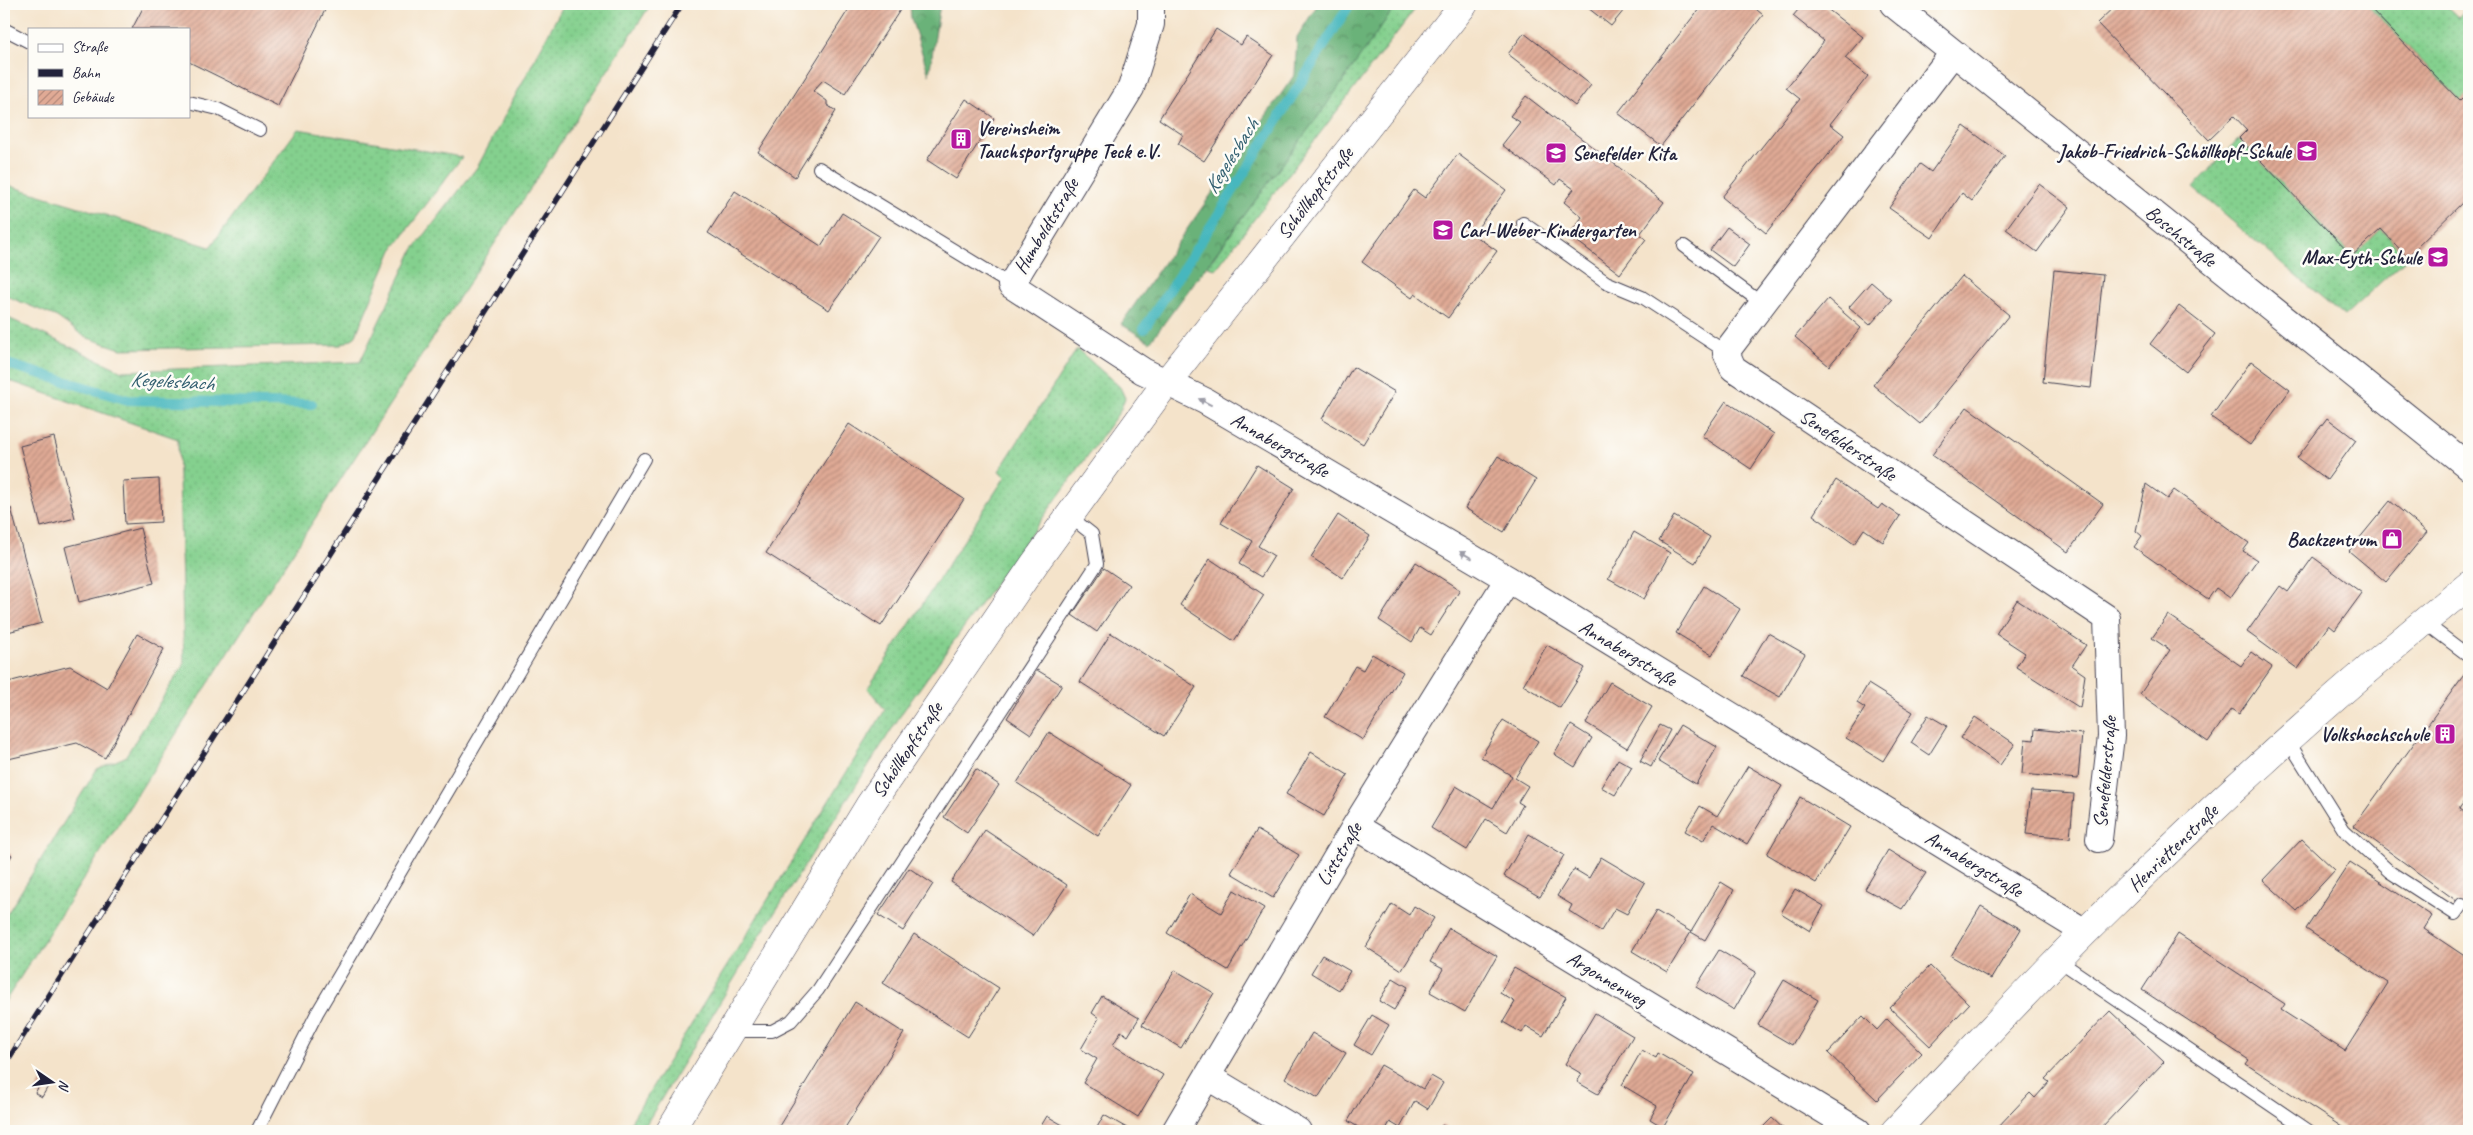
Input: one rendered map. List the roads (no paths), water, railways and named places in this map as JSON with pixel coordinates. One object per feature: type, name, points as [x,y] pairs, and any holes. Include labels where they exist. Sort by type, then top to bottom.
[{"type":"main road","name":"Schöllkopfstraße","points":[[670,1131],[869,806],[1035,563],[1166,383],[1464,4]]},
{"type":"main road","name":"Henriettenstraße","points":[[1895,1131],[2085,932],[2287,739],[2469,585]]},
{"type":"street","name":"Humboldtstraße","points":[[1011,285],[1131,88],[1151,24],[1151,4]]},
{"type":"street","name":"Boschstraße","points":[[1893,4],[2469,467]]},
{"type":"street","points":[[1726,352],[1954,53]]},
{"type":"street","points":[[1011,285],[1166,383]]},
{"type":"street","name":"Senefelderstraße","points":[[1726,352],[1732,368],[2107,618],[2111,736],[2099,838]]},
{"type":"street","name":"Annabergstraße","points":[[1166,383],[1206,401],[1508,579],[2085,932]]},
{"type":"street","name":"Liststraße","points":[[1175,1131],[1355,826],[1508,579]]},
{"type":"street","name":"Argonnenweg","points":[[1355,826],[1858,1131]]},
{"type":"street","points":[[1208,1076],[1298,1131]]},
{"type":"lane","points":[[4,30],[28,42]]},
{"type":"lane","points":[[190,102],[218,109],[260,130]]},
{"type":"lane","points":[[819,168],[1011,285]]},
{"type":"lane","points":[[1523,223],[1606,282],[1642,297],[1726,352]]},
{"type":"lane","points":[[1684,246],[1763,304]]},
{"type":"lane","points":[[257,1131],[318,1013],[644,459]]},
{"type":"lane","points":[[730,1031],[772,1031],[791,1020],[818,990],[1097,564],[1092,534],[1070,516]]},
{"type":"lane","points":[[2424,622],[2469,656]]},
{"type":"lane","points":[[2287,739],[2344,830],[2390,872],[2455,914],[2462,904]]},
{"type":"lane","points":[[2058,960],[2309,1131]]},
{"type":"waterway","name":"Kegelesbach","points":[[1144,329],[1350,4]]},
{"type":"waterway","name":"Kegelesbach","points":[[4,363],[128,400],[312,404]]},
{"type":"railway","points":[[4,1066],[682,4]]},
{"type":"place","name":"Vereinsheim Tauchsportgruppe Teck e.V.","points":[[961,139]]},
{"type":"place","name":"Jakob-Friedrich-Schöllkopf-Schule","points":[[2307,151]]},
{"type":"place","name":"Senefelder Kita","points":[[1556,153]]},
{"type":"place","name":"Carl-Weber-Kindergarten","points":[[1443,230]]},
{"type":"place","name":"Max-Eyth-Schule","points":[[2438,257]]},
{"type":"place","name":"Backzentrum","points":[[2392,539]]},
{"type":"place","name":"Volkshochschule","points":[[2445,734]]}]
